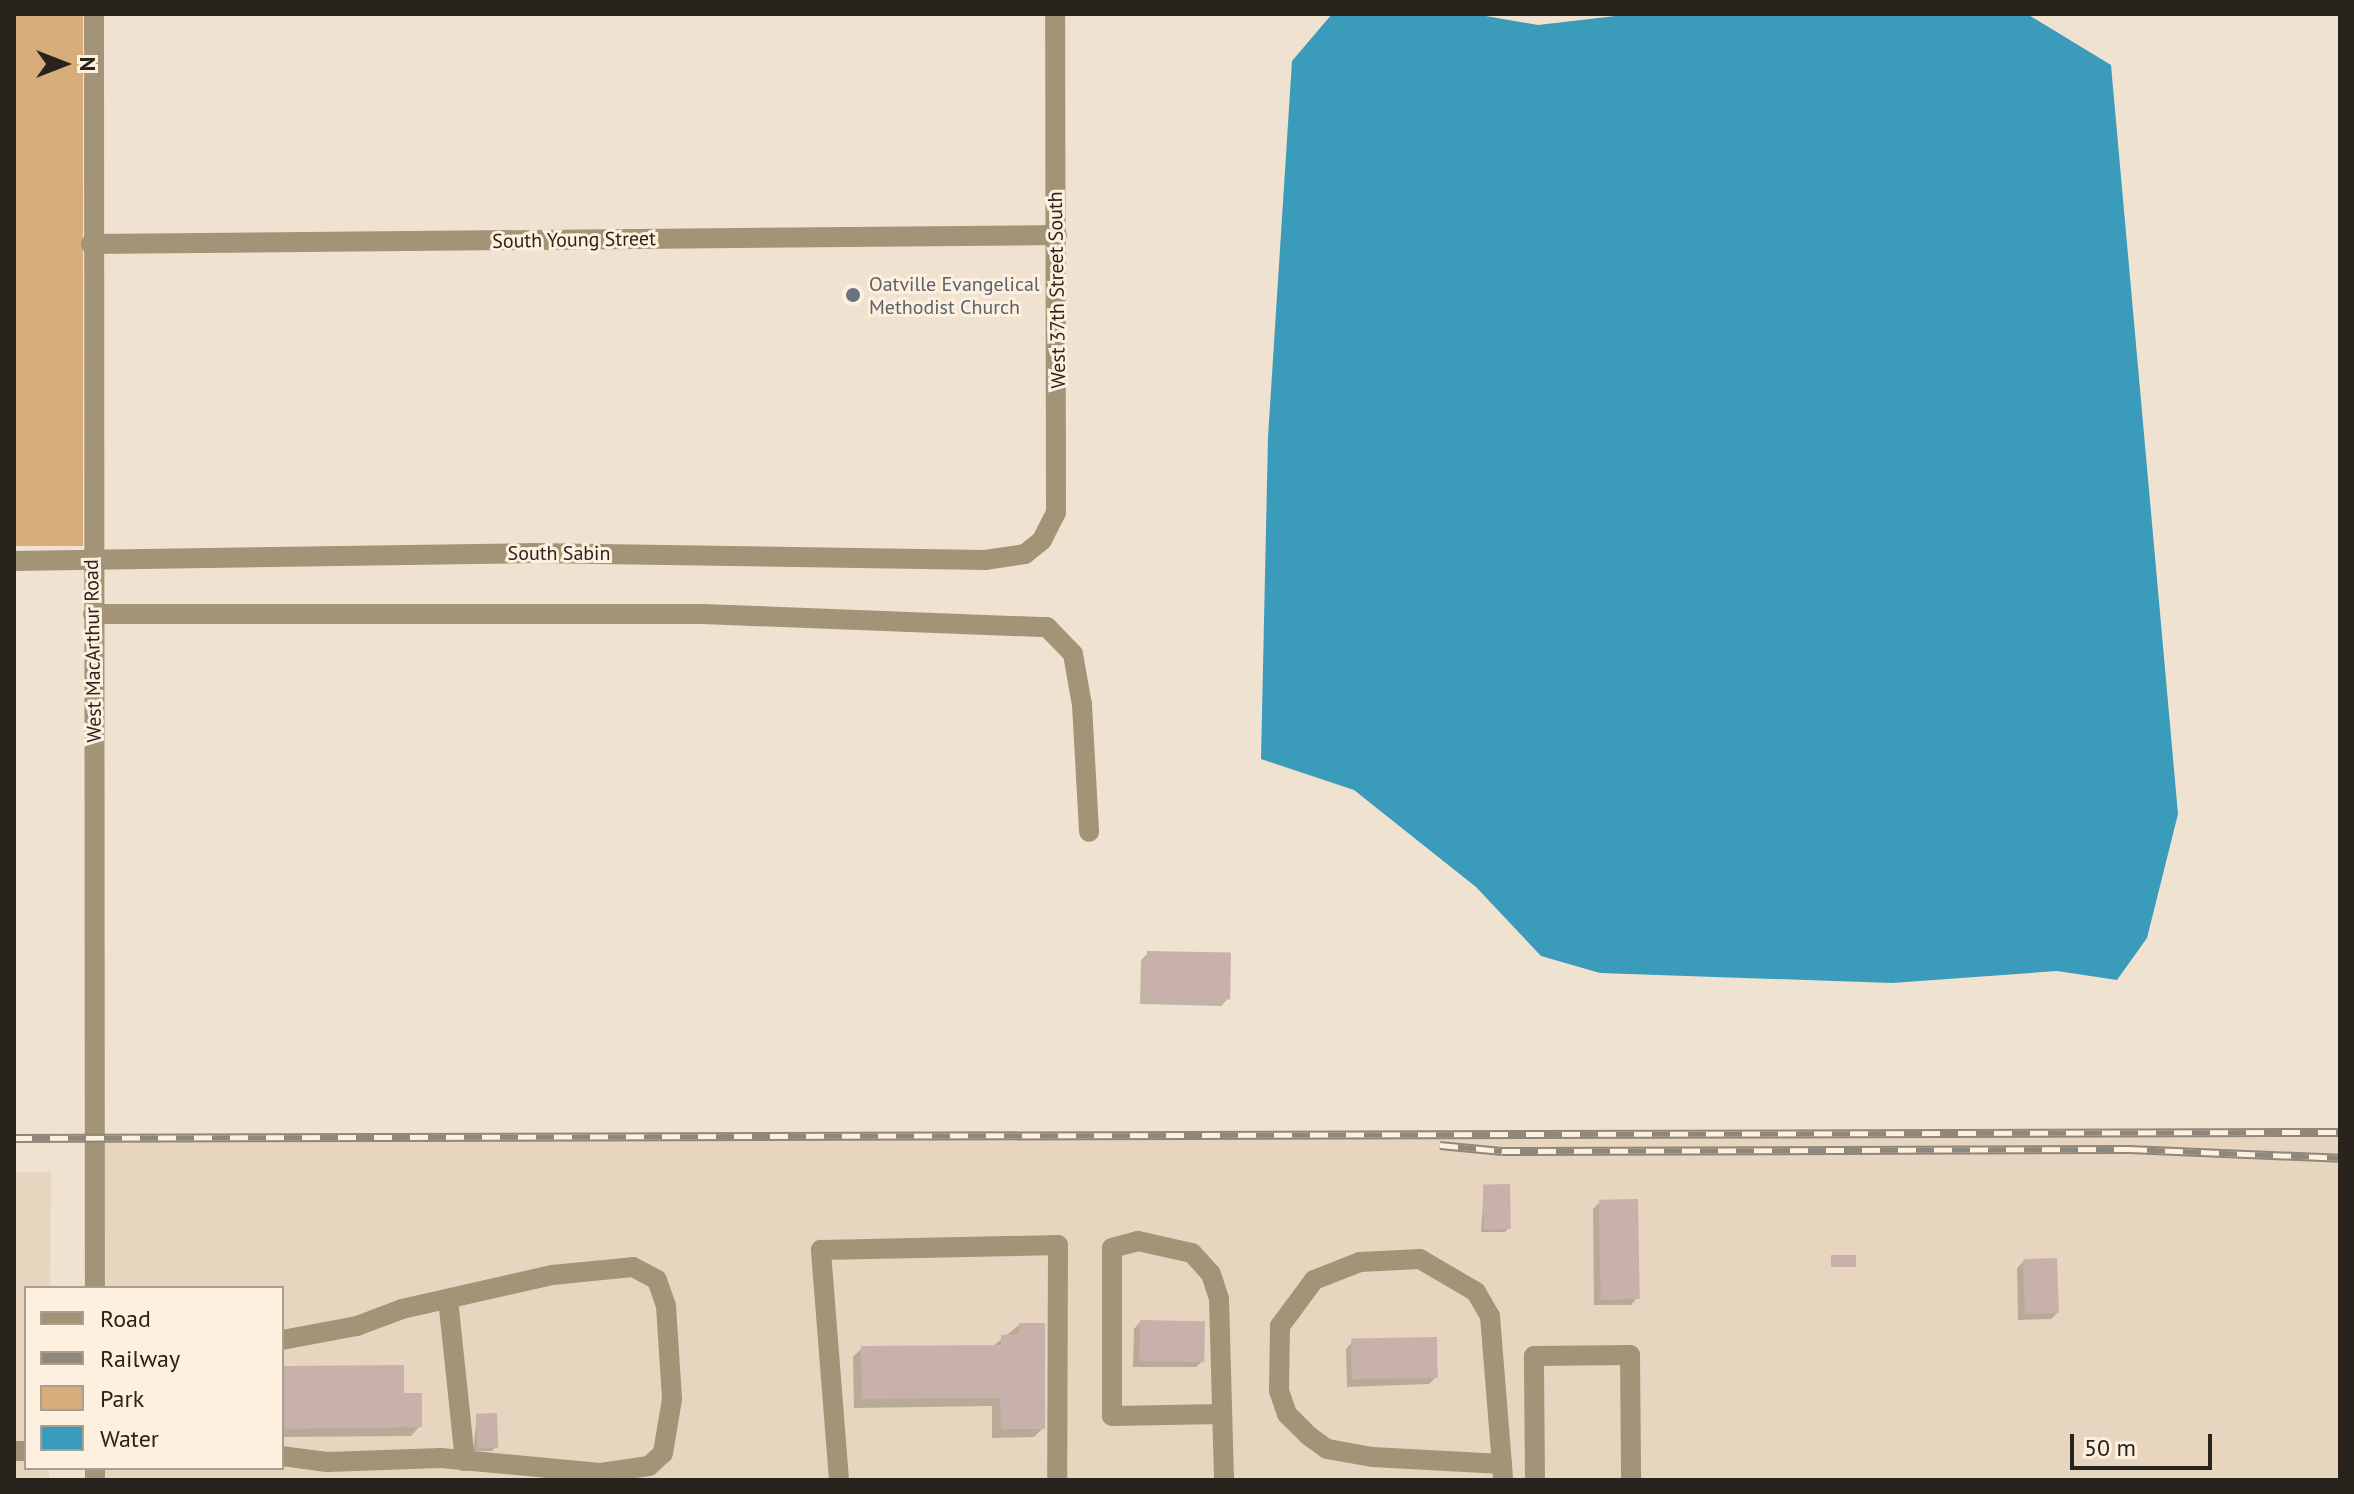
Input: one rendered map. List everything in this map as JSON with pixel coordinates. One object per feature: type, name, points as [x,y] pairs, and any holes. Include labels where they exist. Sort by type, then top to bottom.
[{"type":"street","name":"West MacArthur Road","points":[[94,14],[91,244],[95,1286]]},
{"type":"street","name":"West 37th Street South","points":[[1025,554],[1042,540],[1056,512],[1055,14]]},
{"type":"street","name":"South Young Street","points":[[91,244],[1057,235]]},
{"type":"street","name":"South Sabin","points":[[14,561],[549,553],[985,560],[1025,554]]},
{"type":"street","points":[[93,614],[702,614],[1047,627],[1073,654],[1082,705],[1089,832]]},
{"type":"street","points":[[1222,1414],[1112,1416],[1112,1248],[1138,1241],[1192,1253],[1211,1274],[1219,1299],[1224,1480]]},
{"type":"street","points":[[839,1480],[821,1250],[1058,1245],[1057,1480]]},
{"type":"street","points":[[1420,1259],[1476,1292],[1490,1316],[1502,1472],[1327,1449],[1287,1414],[1279,1391],[1280,1326],[1314,1280],[1360,1262],[1420,1259]]},
{"type":"street","points":[[284,1340],[357,1326],[448,1299],[565,1273],[633,1267],[657,1280],[666,1306],[672,1399],[663,1453],[649,1466],[600,1473],[465,1461],[327,1462],[284,1456]]},
{"type":"street","points":[[448,1299],[465,1461]]},
{"type":"street","points":[[1535,1480],[1534,1356],[1630,1355],[1631,1480]]},
{"type":"shaded area","points":[[2340,1131],[2340,1480],[95,1480],[95,1470],[284,1470],[284,1286],[95,1286],[95,1138]]},
{"type":"shaded area","points":[[14,1172],[51,1172],[50,1286],[24,1286],[24,1470],[49,1470],[49,1480],[14,1480]]},
{"type":"green space","points":[[14,14],[83,14],[83,546],[14,546]]},
{"type":"water","points":[[1332,14],[1474,14],[1538,25],[1633,14],[2027,14],[2111,65],[2178,814],[2147,938],[2117,980],[2057,971],[1892,983],[1600,973],[1541,956],[1476,887],[1354,790],[1261,759],[1268,437],[1292,61]]},
{"type":"building","points":[[1147,951],[1231,952],[1230,999],[1146,998]]},
{"type":"building","points":[[1483,1184],[1510,1184],[1511,1229],[1484,1229]]},
{"type":"building","points":[[1638,1199],[1640,1299],[1601,1300],[1599,1200]]},
{"type":"building","points":[[1831,1255],[1856,1255],[1856,1267],[1831,1267]]},
{"type":"building","points":[[2057,1258],[2059,1313],[2025,1314],[2023,1259]]},
{"type":"building","points":[[1140,1320],[1205,1321],[1204,1362],[1139,1361]]},
{"type":"building","points":[[1019,1323],[1045,1323],[1045,1429],[1001,1429],[1000,1398],[862,1399],[861,1346],[1001,1345],[1001,1335],[1019,1334]]},
{"type":"building","points":[[1437,1337],[1438,1378],[1352,1379],[1351,1339]]},
{"type":"building","points":[[404,1365],[404,1393],[422,1393],[422,1427],[284,1429],[284,1366]]},
{"type":"building","points":[[497,1413],[498,1448],[477,1449],[476,1414]]},
{"type":"railway","points":[[14,1138],[2340,1132]]},
{"type":"railway","points":[[1440,1145],[1502,1151],[2129,1149],[2340,1158]]},
{"type":"place","name":"Oatville Evangelical Methodist Church","points":[[853,295]]}]
